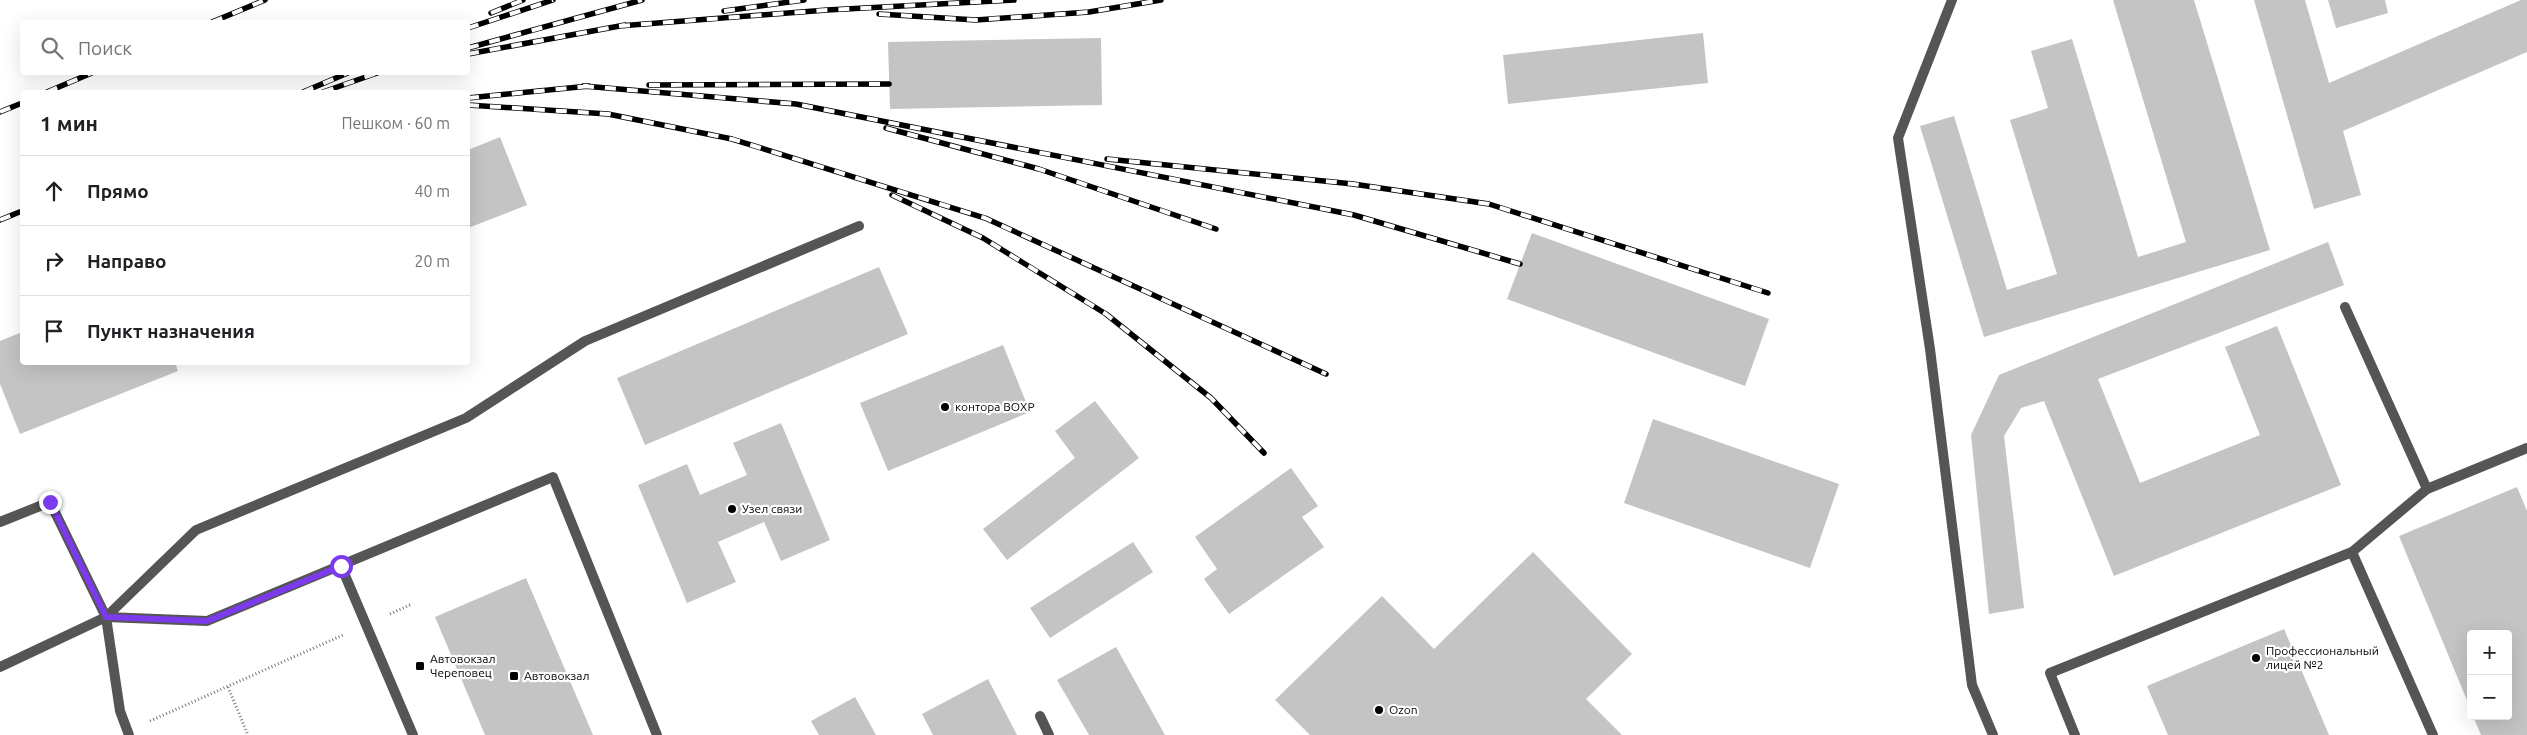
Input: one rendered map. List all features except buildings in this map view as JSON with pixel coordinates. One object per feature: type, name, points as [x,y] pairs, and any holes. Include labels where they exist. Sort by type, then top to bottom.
[{"type":"street","points":[[1952,0],[1898,138],[1930,349],[1972,685],[1993,735]]},
{"type":"street","points":[[0,666],[106,617],[196,530],[466,418],[585,341],[859,226]]},
{"type":"street","points":[[2345,308],[2427,489]]},
{"type":"street","points":[[2075,735],[2050,674],[2352,552],[2427,489],[2527,448]]},
{"type":"street","points":[[106,617],[207,621],[553,477],[657,735]]},
{"type":"street","points":[[0,522],[50,502],[106,617],[120,712],[128,733]]},
{"type":"street","points":[[2352,552],[2433,735]]},
{"type":"street","points":[[341,566],[413,735]]},
{"type":"street","points":[[1040,716],[1049,735]]},
{"type":"path","points":[[128,733],[412,604]]},
{"type":"path","points":[[228,687],[248,735]]},
{"type":"railway","points":[[217,20],[265,0]]},
{"type":"railway","points":[[491,13],[523,0]]},
{"type":"railway","points":[[470,27],[553,0]]},
{"type":"railway","points":[[470,47],[642,0]]},
{"type":"railway","points":[[724,11],[804,0]]},
{"type":"railway","points":[[619,26],[827,10],[1014,0]]},
{"type":"railway","points":[[879,14],[976,20],[1089,12],[1161,0]]},
{"type":"railway","points":[[470,54],[625,25]]},
{"type":"railway","points":[[52,90],[87,75]]},
{"type":"railway","points":[[308,90],[343,75]]},
{"type":"railway","points":[[329,90],[371,75]]},
{"type":"railway","points":[[649,85],[889,84]]},
{"type":"railway","points":[[583,86],[796,104],[1354,215],[1520,264]]},
{"type":"railway","points":[[470,98],[589,86]]},
{"type":"railway","points":[[0,112],[20,104]]},
{"type":"railway","points":[[470,105],[608,114],[732,139],[985,218],[1326,374]]},
{"type":"railway","points":[[886,128],[1039,169],[1216,229]]},
{"type":"railway","points":[[1107,159],[1353,184],[1489,204],[1768,293]]},
{"type":"railway","points":[[892,195],[983,238],[1106,314],[1211,398],[1264,453]]},
{"type":"railway","points":[[0,220],[20,212]]},
{"type":"place","name":"контора ВОХР","points":[[945,407]]},
{"type":"place","name":"Узел связи","points":[[732,509]]},
{"type":"place","name":"Профессиональный лицей №2","points":[[2256,658]]},
{"type":"place","name":"Автовокзал Череповец","points":[[420,666]]},
{"type":"place","name":"Автовокзал","points":[[514,676]]},
{"type":"place","name":"Ozon","points":[[1379,710]]},
{"type":"route","points":[[50,502],[106,617],[207,621],[341,566]]}]
